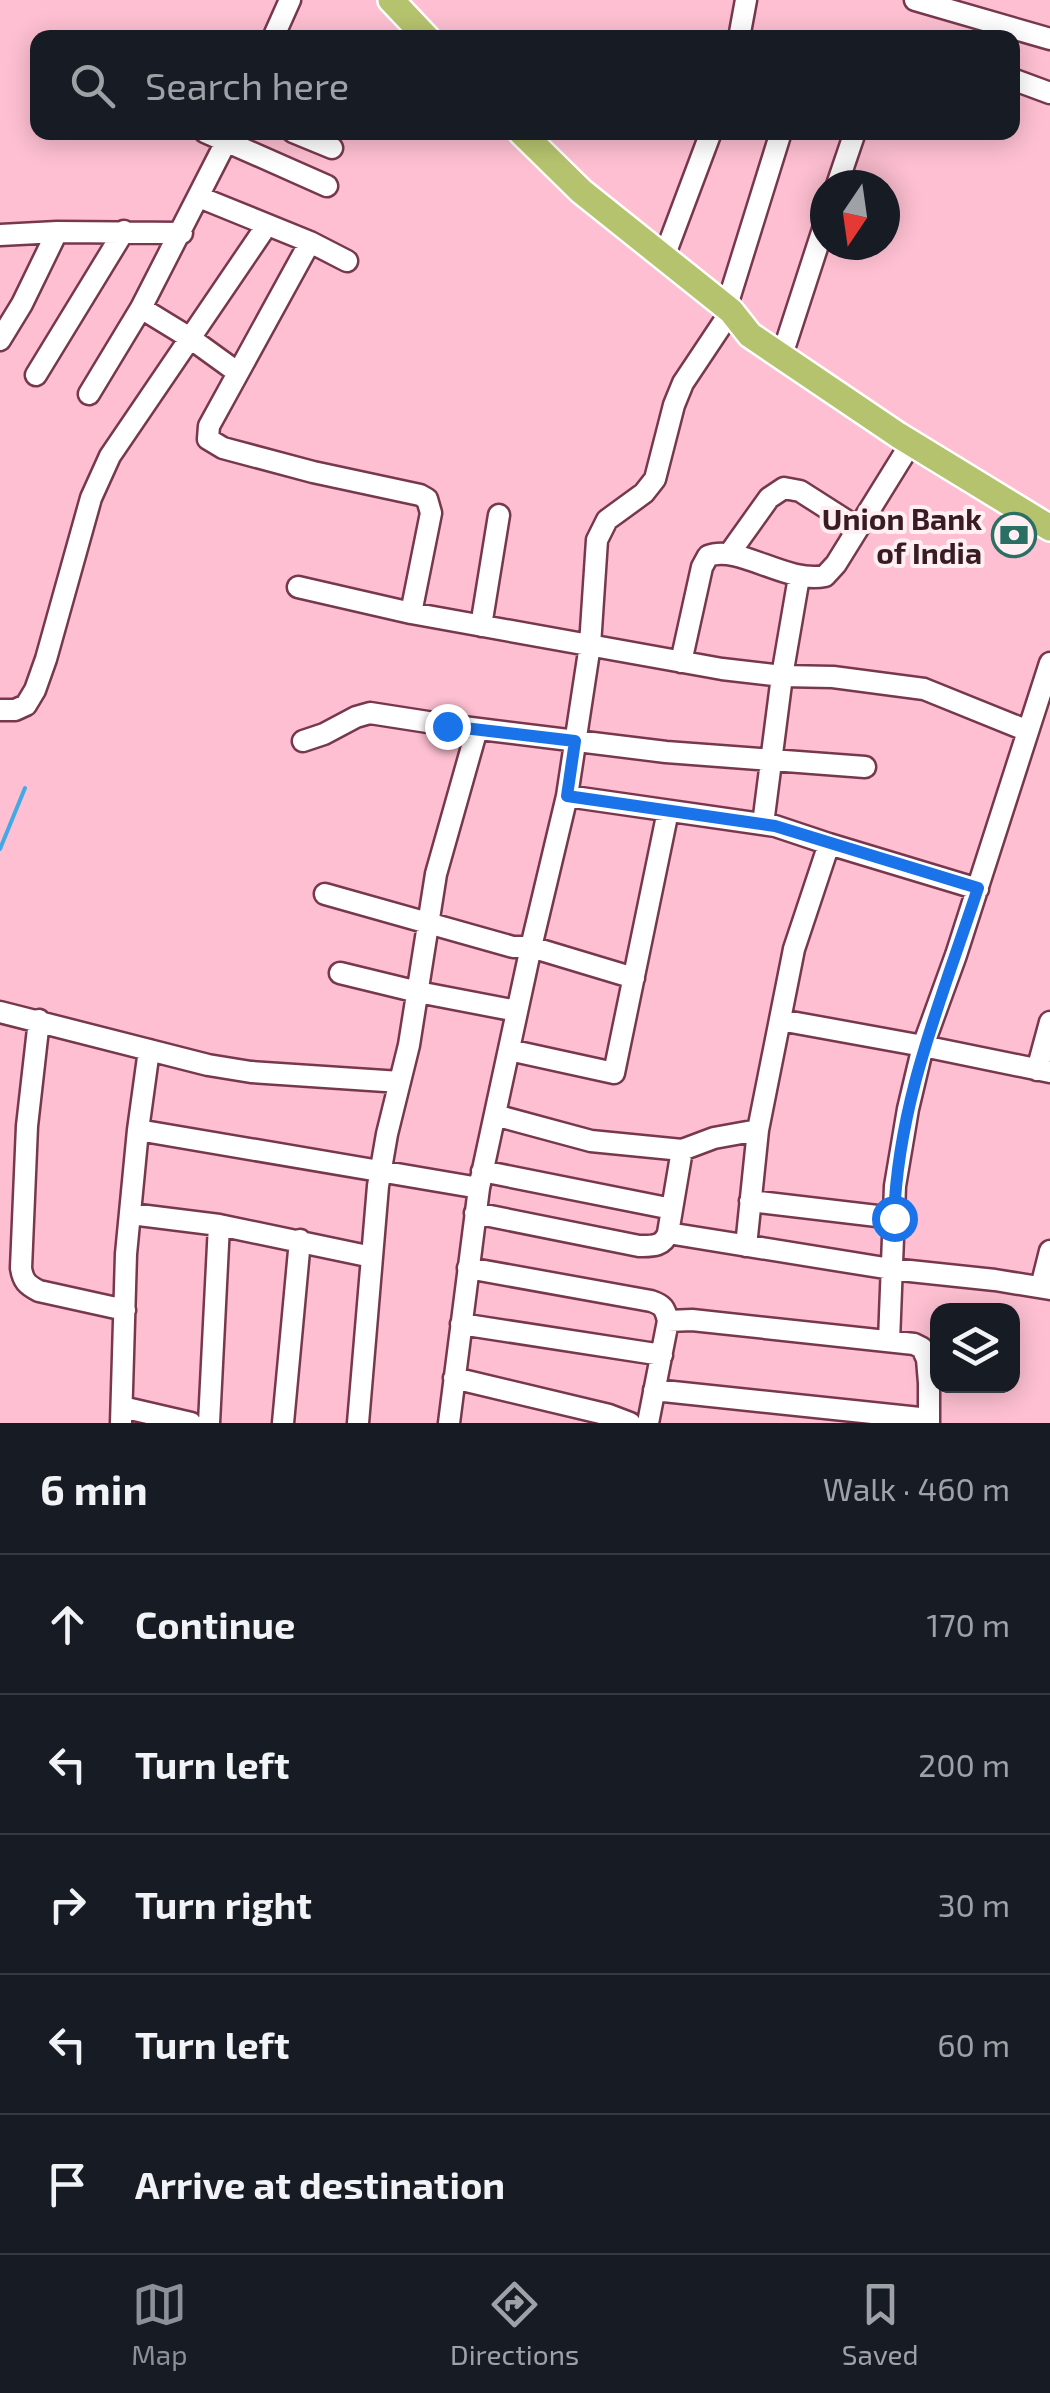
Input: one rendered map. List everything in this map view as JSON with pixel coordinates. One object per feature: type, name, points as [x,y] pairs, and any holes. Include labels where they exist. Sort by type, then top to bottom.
[{"type":"main road","points":[[391,0],[419,30]]},
{"type":"main road","points":[[412,0],[440,30]]},
{"type":"main road","points":[[529,140],[580,191],[730,305],[900,418],[1050,510]]},
{"type":"main road","points":[[551,140],[588,179],[730,305],[750,335],[911,443],[1050,528]]},
{"type":"street","points":[[277,30],[290,0]]},
{"type":"street","points":[[740,30],[746,0]]},
{"type":"street","points":[[915,0],[1019,30]]},
{"type":"street","points":[[1020,30],[1050,39]]},
{"type":"street","points":[[1020,83],[1050,93]]},
{"type":"street","points":[[89,394],[182,233],[228,140]]},
{"type":"street","points":[[235,140],[327,186]]},
{"type":"street","points":[[312,140],[332,148]]},
{"type":"street","points":[[667,249],[708,140]]},
{"type":"street","points":[[449,1423],[480,1179],[567,796],[590,645],[597,540],[608,520],[655,479],[683,383],[730,305],[780,140]]},
{"type":"street","points":[[843,170],[852,140]]},
{"type":"street","points":[[200,197],[347,261]]},
{"type":"street","points":[[0,710],[26,705],[35,690],[90,498],[110,456],[267,224]]},
{"type":"street","points":[[36,375],[124,231]]},
{"type":"street","points":[[0,340],[57,232]]},
{"type":"street","points":[[0,235],[182,233]]},
{"type":"street","points":[[310,242],[208,426],[208,439],[215,445],[312,472],[427,499],[431,513],[411,613]]},
{"type":"street","points":[[786,343],[813,260]]},
{"type":"street","points":[[141,308],[237,372]]},
{"type":"street","points":[[680,662],[704,560],[716,553],[729,554],[799,577],[825,576],[911,443]]},
{"type":"street","points":[[729,554],[769,498],[784,488],[800,492],[858,528]]},
{"type":"street","points":[[481,626],[500,514]]},
{"type":"street","points":[[763,824],[799,577]]},
{"type":"street","points":[[298,587],[411,613],[680,662],[924,689],[1028,731]]},
{"type":"street","points":[[889,1342],[895,1186],[923,1046],[1050,663]]},
{"type":"street","points":[[303,741],[370,713],[666,752],[866,767]]},
{"type":"street","points":[[358,1423],[387,1134],[418,992],[436,874],[477,728]]},
{"type":"street","points":[[567,796],[763,824],[978,888]]},
{"type":"street","points":[[510,1050],[614,1073],[668,811]]},
{"type":"street","points":[[746,1246],[758,1130],[794,948],[829,844]]},
{"type":"street","points":[[325,894],[634,978]]},
{"type":"street","points":[[340,973],[517,1011]]},
{"type":"street","points":[[0,1012],[208,1066],[400,1082]]},
{"type":"street","points":[[39,1020],[27,1126],[23,1280],[39,1291],[126,1310]]},
{"type":"street","points":[[780,1020],[1044,1071],[1050,1022]]},
{"type":"street","points":[[149,1050],[126,1254],[122,1415],[191,1423]]},
{"type":"street","points":[[494,1116],[591,1141],[682,1150],[714,1138],[758,1130]]},
{"type":"street","points":[[138,1130],[381,1172],[480,1179],[672,1209]]},
{"type":"street","points":[[475,1213],[639,1246],[660,1244],[668,1233],[682,1150]]},
{"type":"street","points":[[750,1200],[894,1218]]},
{"type":"street","points":[[131,1214],[219,1225],[372,1257]]},
{"type":"street","points":[[208,1423],[219,1225]]},
{"type":"street","points":[[668,1233],[891,1269],[1046,1288],[1050,1251]]},
{"type":"street","points":[[284,1423],[300,1240]]},
{"type":"street","points":[[468,1268],[651,1300],[665,1308],[668,1321],[648,1423]]},
{"type":"street","points":[[654,1390],[929,1421],[927,1359],[922,1348],[914,1344],[692,1320],[668,1321]]},
{"type":"street","points":[[461,1324],[662,1355]]},
{"type":"street","points":[[454,1378],[630,1423]]},
{"type":"waterway","points":[[0,849],[25,788]]},
{"type":"place","name":"Union Bank of India","points":[[1014,535]]},
{"type":"route","points":[[447,726],[575,741],[567,796],[775,826],[978,888],[923,1046],[902,1140],[894,1218]]}]
